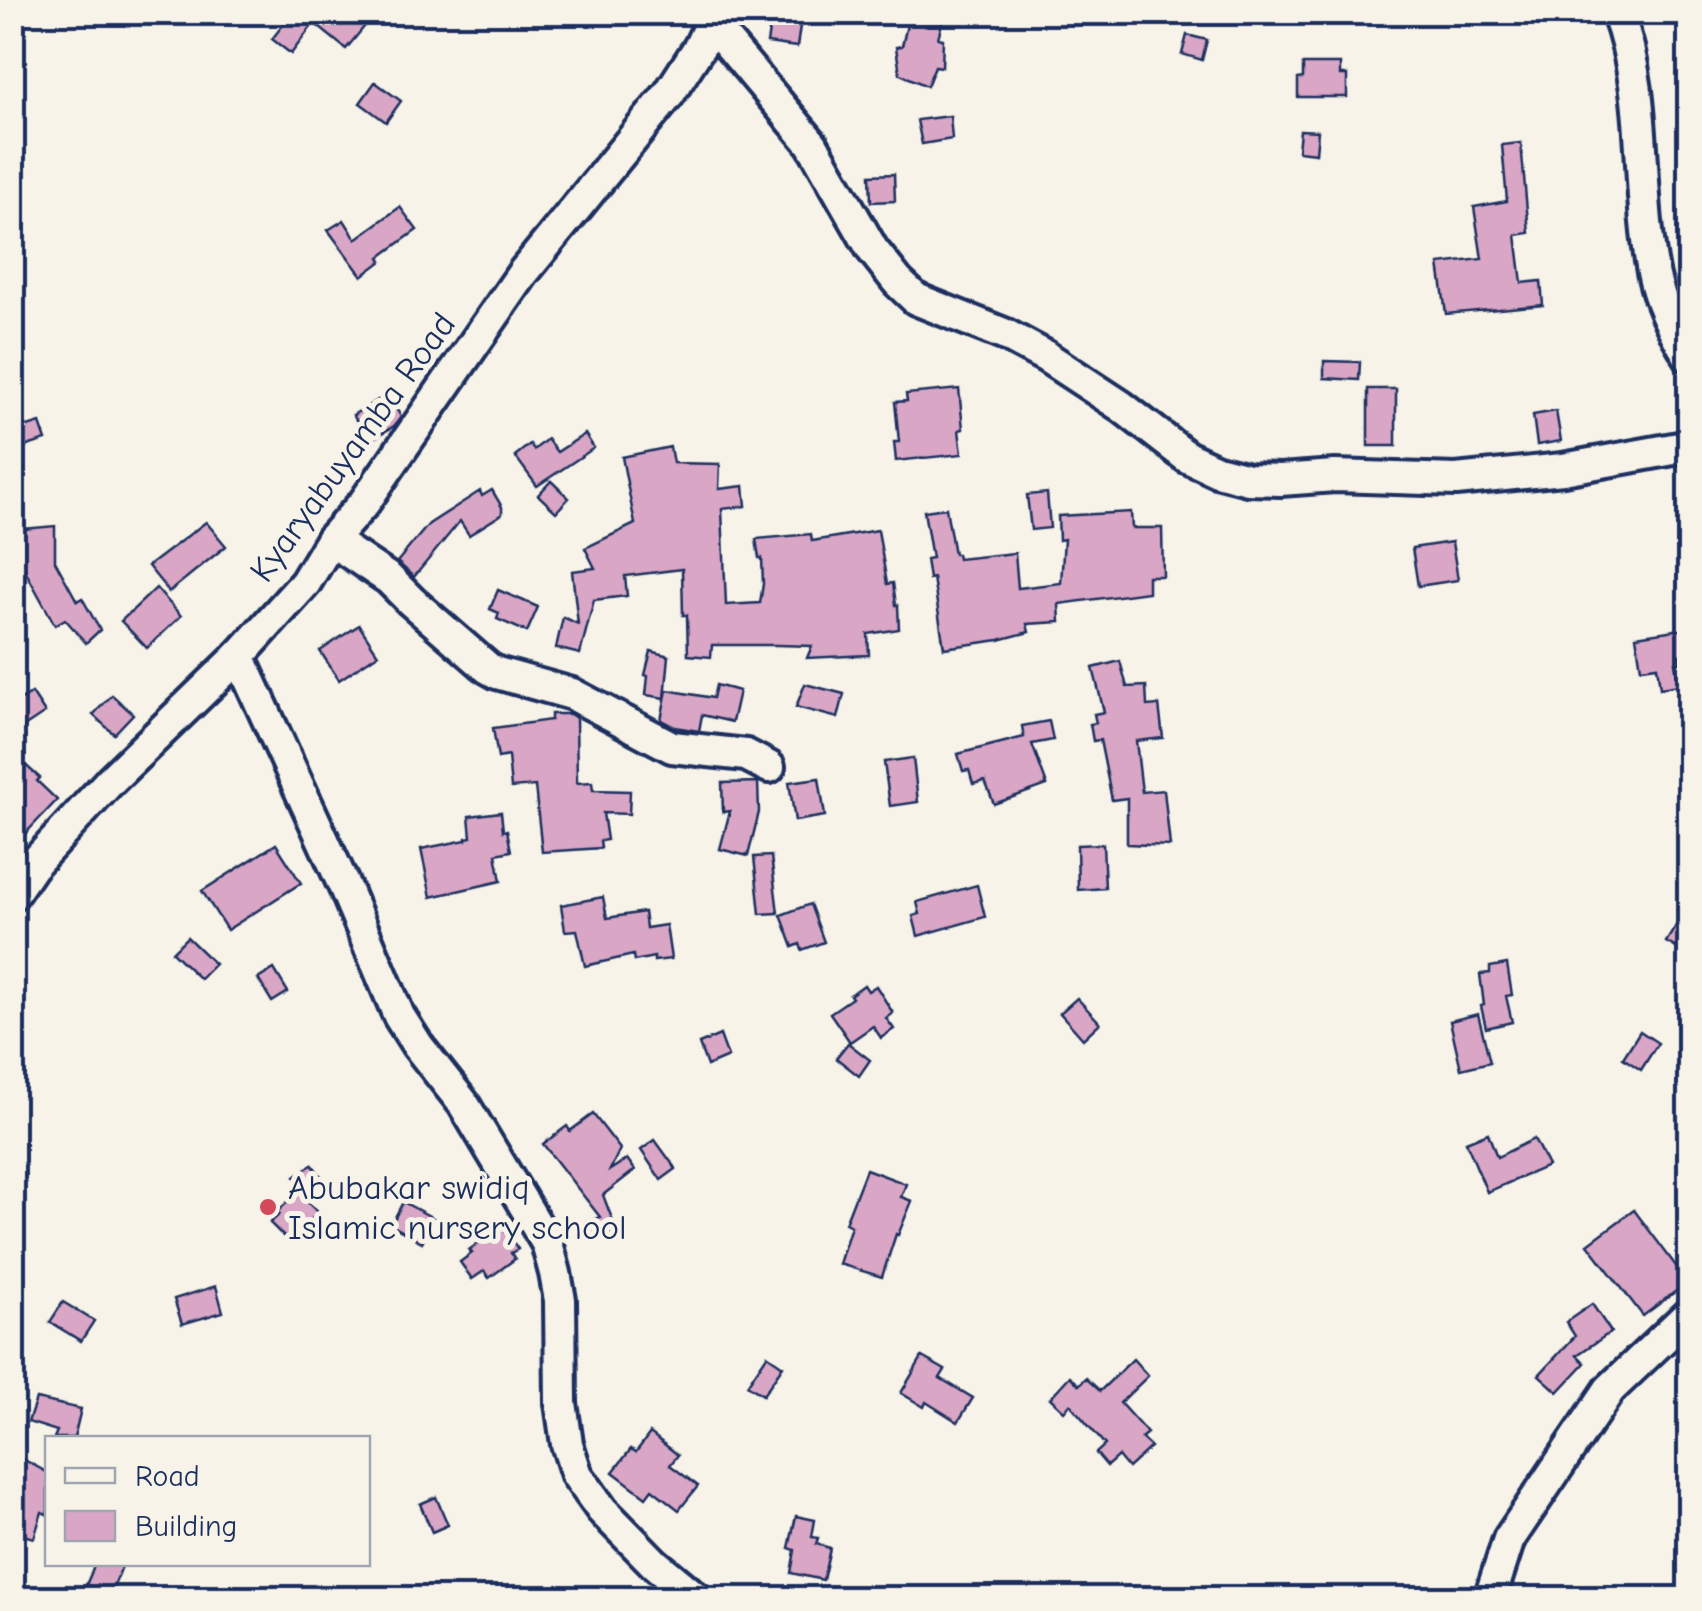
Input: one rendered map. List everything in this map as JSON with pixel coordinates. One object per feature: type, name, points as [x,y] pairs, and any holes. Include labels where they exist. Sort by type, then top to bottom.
[{"type":"street","points":[[1617,12],[1636,89],[1654,276],[1677,336],[1690,357]]},
{"type":"street","points":[[714,18],[812,144],[872,249],[916,299],[1006,335],[1045,356],[1187,456],[1217,471],[1248,479],[1350,476],[1456,480],[1563,470],[1690,446]]},
{"type":"street","name":"Kyaryabuyamba Road","points":[[12,895],[22,875],[111,780],[239,656],[305,583],[331,540],[364,503],[523,273],[669,94],[714,18]]},
{"type":"street","points":[[331,540],[389,579],[497,673],[572,694],[672,747],[746,756],[770,767]]},
{"type":"street","points":[[239,656],[400,1016],[462,1103],[546,1243],[560,1300],[561,1402],[567,1444],[577,1475],[602,1510],[654,1564],[696,1598]]},
{"type":"street","points":[[1490,1598],[1510,1539],[1610,1389],[1690,1313]]},
{"type":"building","points":[[293,12],[358,12],[369,21],[346,49],[314,23],[291,54],[272,39]]},
{"type":"building","points":[[772,12],[802,12],[797,47],[767,43]]},
{"type":"building","points":[[910,12],[945,12],[938,38],[943,39],[942,67],[935,66],[927,86],[900,74],[896,47],[902,46]]},
{"type":"building","points":[[1187,35],[1207,40],[1202,60],[1182,54]]},
{"type":"building","points":[[1303,64],[1340,64],[1340,75],[1347,75],[1347,97],[1298,97]]},
{"type":"building","points":[[375,82],[401,101],[386,122],[360,103]]},
{"type":"building","points":[[950,116],[952,139],[922,144],[917,120]]},
{"type":"building","points":[[1300,130],[1318,131],[1316,153],[1298,151]]},
{"type":"building","points":[[1521,143],[1529,233],[1516,235],[1522,283],[1541,281],[1543,305],[1446,314],[1439,264],[1482,259],[1474,207],[1507,201],[1502,145]]},
{"type":"building","points":[[894,174],[895,201],[871,202],[870,175]]},
{"type":"building","points":[[400,207],[417,230],[380,257],[382,261],[362,276],[328,230],[344,220],[356,239]]},
{"type":"building","points":[[1324,361],[1360,362],[1359,380],[1324,378]]},
{"type":"building","points":[[959,389],[962,454],[896,461],[894,442],[899,442],[895,402],[907,401],[906,394]]},
{"type":"building","points":[[1368,389],[1396,389],[1396,446],[1368,446]]},
{"type":"building","points":[[388,394],[401,417],[369,441],[353,415]]},
{"type":"building","points":[[1556,411],[1561,441],[1537,445],[1533,415]]},
{"type":"building","points":[[40,423],[46,440],[12,451],[12,432]]},
{"type":"building","points":[[585,434],[594,448],[537,486],[515,456],[530,444],[534,450],[547,439],[557,452]]},
{"type":"building","points":[[670,447],[673,463],[720,464],[719,489],[744,486],[746,506],[722,509],[726,605],[760,603],[762,558],[756,539],[811,534],[812,541],[878,530],[887,584],[893,583],[898,605],[899,629],[868,634],[869,655],[807,658],[812,646],[712,645],[711,657],[688,655],[682,569],[625,576],[627,596],[594,600],[580,654],[556,648],[563,617],[578,624],[572,571],[595,568],[585,548],[635,524],[622,457]]},
{"type":"building","points":[[551,481],[569,498],[556,512],[538,495]]},
{"type":"building","points":[[492,490],[502,514],[469,535],[460,521],[414,577],[397,562],[429,524],[480,491],[482,496]]},
{"type":"building","points":[[1047,493],[1050,528],[1031,530],[1027,495]]},
{"type":"building","points":[[946,508],[958,559],[1015,553],[1018,588],[1061,583],[1064,539],[1059,540],[1058,516],[1131,512],[1132,528],[1162,528],[1163,576],[1148,576],[1148,592],[1059,604],[1060,622],[1027,624],[1029,632],[944,648],[933,578],[929,579],[926,559],[932,558],[924,511]]},
{"type":"building","points":[[206,522],[226,546],[169,592],[148,566]]},
{"type":"building","points":[[55,526],[55,561],[77,601],[82,598],[100,630],[86,643],[65,619],[55,625],[22,565],[12,566],[12,530]]},
{"type":"building","points":[[1452,542],[1458,580],[1418,586],[1412,548]]},
{"type":"building","points":[[156,588],[181,616],[147,648],[121,621]]},
{"type":"building","points":[[498,590],[538,607],[527,632],[497,619],[499,613],[490,609]]},
{"type":"building","points":[[359,625],[378,654],[339,680],[320,651]]},
{"type":"building","points":[[1690,630],[1690,653],[1679,655],[1680,662],[1675,663],[1679,685],[1660,688],[1657,666],[1641,668],[1636,636]]},
{"type":"building","points":[[651,651],[669,656],[665,698],[646,695],[645,675]]},
{"type":"building","points":[[1120,661],[1127,687],[1146,686],[1147,706],[1159,705],[1163,738],[1136,741],[1142,792],[1164,790],[1170,846],[1127,844],[1127,798],[1112,800],[1100,740],[1093,741],[1090,724],[1096,723],[1094,714],[1104,712],[1093,668]]},
{"type":"building","points":[[805,684],[844,694],[838,718],[796,707]]},
{"type":"building","points":[[716,685],[739,691],[732,722],[702,715],[699,731],[661,720],[667,690],[713,698]]},
{"type":"building","points":[[32,693],[45,713],[12,735],[12,706]]},
{"type":"building","points":[[112,695],[133,714],[114,734],[93,715]]},
{"type":"building","points":[[551,714],[570,714],[576,718],[577,783],[592,782],[593,790],[630,791],[629,814],[603,813],[607,840],[600,841],[601,848],[542,852],[535,786],[511,788],[508,756],[498,758],[493,728],[551,720]]},
{"type":"building","points":[[1049,721],[1053,740],[1032,744],[1047,785],[994,804],[985,781],[973,784],[969,770],[963,771],[958,754],[1024,737],[1022,726]]},
{"type":"building","points":[[12,753],[57,800],[23,836],[12,826]]},
{"type":"building","points":[[913,758],[918,802],[890,806],[884,762]]},
{"type":"building","points":[[819,778],[825,816],[795,821],[789,782]]},
{"type":"building","points":[[758,782],[759,812],[748,856],[720,849],[730,811],[723,812],[722,783]]},
{"type":"building","points":[[501,812],[511,851],[496,854],[501,881],[431,897],[421,849],[466,840],[471,837],[469,816]]},
{"type":"building","points":[[276,844],[301,883],[227,930],[202,891]]},
{"type":"building","points":[[1103,844],[1105,888],[1078,890],[1077,845]]},
{"type":"building","points":[[771,856],[778,913],[760,914],[754,857]]},
{"type":"building","points":[[977,885],[985,917],[918,936],[913,916],[920,914],[917,902]]},
{"type":"building","points":[[603,897],[607,918],[644,912],[646,928],[666,925],[671,959],[634,961],[633,955],[585,966],[577,930],[565,931],[561,905]]},
{"type":"building","points":[[1690,903],[1690,956],[1666,942]]},
{"type":"building","points":[[810,904],[824,942],[802,950],[800,944],[793,947],[781,915]]},
{"type":"building","points":[[187,937],[215,964],[200,979],[172,952]]},
{"type":"building","points":[[1507,964],[1512,995],[1506,996],[1512,1022],[1486,1028],[1480,974],[1490,973],[1490,967]]},
{"type":"building","points":[[274,969],[288,992],[272,1002],[258,979]]},
{"type":"building","points":[[864,985],[868,991],[876,986],[893,1013],[886,1018],[894,1029],[881,1038],[873,1026],[850,1042],[830,1013]]},
{"type":"building","points":[[1077,998],[1100,1023],[1083,1039],[1060,1013]]},
{"type":"building","points":[[1478,1014],[1490,1062],[1461,1069],[1450,1021]]},
{"type":"building","points":[[1640,1031],[1658,1043],[1641,1070],[1623,1058]]},
{"type":"building","points":[[720,1035],[728,1057],[707,1066],[699,1044]]},
{"type":"building","points":[[848,1043],[870,1060],[859,1076],[836,1058]]},
{"type":"building","points":[[593,1114],[620,1149],[610,1170],[627,1159],[635,1170],[603,1195],[617,1232],[594,1240],[588,1222],[600,1217],[543,1144],[567,1126],[570,1131]]},
{"type":"building","points":[[1488,1133],[1497,1157],[1534,1139],[1548,1166],[1487,1192],[1466,1142]]},
{"type":"building","points":[[655,1140],[676,1169],[661,1180],[641,1150]]},
{"type":"building","points":[[312,1164],[328,1186],[312,1198],[295,1177]]},
{"type":"building","points":[[866,1169],[906,1184],[901,1197],[912,1201],[882,1277],[839,1264],[851,1226],[845,1223]]},
{"type":"building","points":[[298,1192],[318,1213],[289,1242],[270,1223]]},
{"type":"building","points":[[403,1202],[435,1219],[422,1242],[391,1225]]},
{"type":"building","points":[[1634,1210],[1688,1282],[1643,1316],[1588,1244]]},
{"type":"building","points":[[498,1221],[518,1249],[511,1253],[515,1259],[489,1278],[484,1271],[472,1279],[460,1262],[488,1236],[484,1231]]},
{"type":"building","points":[[216,1286],[223,1312],[182,1324],[174,1299]]},
{"type":"building","points":[[63,1302],[94,1321],[81,1341],[50,1322]]},
{"type":"building","points":[[1592,1304],[1611,1332],[1577,1355],[1585,1363],[1558,1392],[1539,1375],[1575,1336],[1566,1322]]},
{"type":"building","points":[[767,1355],[783,1366],[763,1395],[747,1385]]},
{"type":"building","points":[[922,1357],[945,1370],[940,1378],[973,1398],[958,1422],[926,1402],[924,1407],[901,1393]]},
{"type":"building","points":[[1133,1359],[1148,1376],[1120,1403],[1147,1433],[1141,1438],[1151,1447],[1128,1468],[1118,1456],[1107,1466],[1096,1453],[1105,1445],[1070,1404],[1064,1411],[1050,1398],[1070,1376],[1079,1385],[1086,1378],[1100,1391]]},
{"type":"building","points":[[36,1399],[81,1409],[74,1436],[55,1436],[57,1431],[28,1422]]},
{"type":"building","points":[[650,1433],[678,1455],[670,1465],[698,1486],[679,1510],[652,1489],[646,1497],[613,1472]]},
{"type":"building","points":[[21,1458],[45,1471],[45,1514],[42,1512],[34,1538],[12,1532],[12,1474]]},
{"type":"building","points":[[436,1497],[448,1525],[432,1532],[420,1504]]},
{"type":"building","points":[[796,1516],[815,1520],[812,1537],[818,1538],[816,1544],[830,1548],[823,1580],[791,1573],[795,1550],[789,1548]]},
{"type":"building","points":[[94,1566],[122,1566],[109,1598],[89,1598],[94,1588],[86,1585]]},
{"type":"place","name":"Abubakar swidiq Islamic nursery school","points":[[268,1207]]}]
